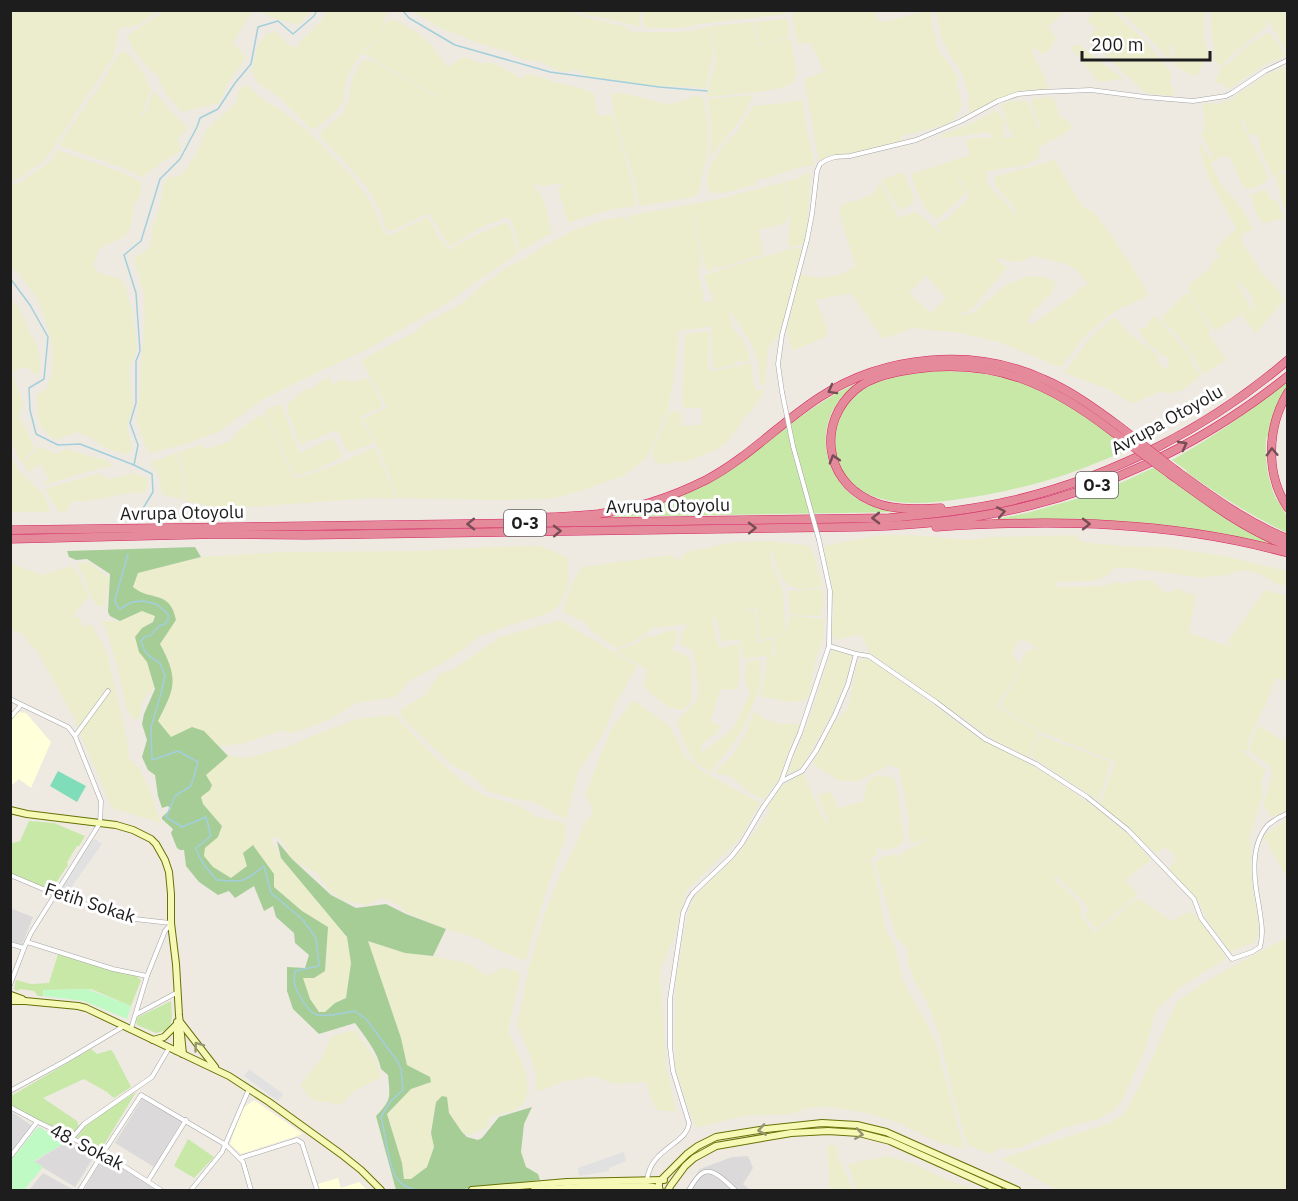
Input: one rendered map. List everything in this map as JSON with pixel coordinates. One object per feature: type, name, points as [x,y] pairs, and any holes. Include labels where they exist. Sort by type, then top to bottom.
[{"type":"highway","points":[[493,523],[617,511],[674,494],[708,479],[736,462],[810,404],[833,389],[877,370],[908,363],[958,360],[994,363],[1019,369],[1065,390],[1090,405],[1117,429],[1229,516],[1287,546]]},
{"type":"highway","name":"Avrupa Otoyolu","points":[[10,530],[889,518],[973,508],[1037,494],[1112,469],[1158,447],[1224,407],[1287,360]]},
{"type":"highway","points":[[1037,494],[934,508],[900,508],[874,502],[855,491],[837,469],[831,453],[830,438],[835,418],[844,402],[855,390],[877,378],[923,368],[965,367],[1003,372],[1029,380],[1067,399],[1117,429]]},
{"type":"highway","name":"Avrupa Otoyolu","points":[[10,539],[222,534],[306,535],[881,526],[938,522],[993,514],[1058,498],[1107,482],[1209,431],[1287,376]]},
{"type":"highway","points":[[1287,392],[1275,420],[1271,449],[1276,484],[1287,508]]},
{"type":"highway","points":[[1173,472],[1254,524],[1287,539]]},
{"type":"highway","points":[[881,526],[926,528],[1040,523],[1114,524],[1164,528],[1243,542],[1287,553]]},
{"type":"main road","points":[[10,810],[116,825],[133,830],[156,844],[169,872],[180,1052]]},
{"type":"main road","points":[[26,1000],[11,995],[10,1001],[26,1000],[78,1006],[217,1070],[249,1089],[341,1154],[381,1191]]},
{"type":"main road","points":[[153,1040],[164,1037],[179,1021]]},
{"type":"main road","points":[[179,1021],[217,1070]]},
{"type":"main road","points":[[534,1191],[580,1186],[647,1186],[660,1189],[659,1184],[687,1154],[716,1137],[822,1123],[857,1125],[886,1132],[1017,1191]]},
{"type":"main road","points":[[671,1189],[685,1166],[694,1158],[716,1146],[791,1133],[828,1131],[859,1133],[890,1141],[999,1191]]},
{"type":"main road","points":[[472,1191],[663,1180],[667,1180],[671,1189]]},
{"type":"street","points":[[647,1181],[648,1169],[652,1163],[689,1128],[673,1071],[670,1047],[670,999],[683,913],[693,893],[731,857],[742,843],[781,782],[829,646],[830,591],[819,540],[793,447],[778,364],[782,335],[807,240],[817,171],[820,165],[835,157],[850,156],[916,140],[961,121],[1004,98],[1018,94],[1101,90],[1145,98],[1199,100],[1226,96],[1265,70],[1287,60]]},
{"type":"street","points":[[829,646],[869,656],[985,739],[1036,764],[1087,797],[1128,830],[1194,899],[1201,918],[1232,959],[1260,947],[1263,936],[1256,891],[1256,848],[1266,827],[1287,813]]},
{"type":"street","points":[[781,782],[802,771],[816,750],[835,715],[848,684],[856,654]]},
{"type":"street","points":[[75,736],[108,691]]},
{"type":"street","points":[[10,699],[68,727],[75,736],[101,801],[100,823],[27,942],[10,985]]},
{"type":"street","points":[[10,718],[22,705]]},
{"type":"street","name":"Fetih Sokak","points":[[10,875],[55,894],[126,918],[171,923]]},
{"type":"street","points":[[10,1091],[127,1028],[136,1014],[147,976],[165,930],[171,923]]},
{"type":"street","points":[[27,942],[119,971],[147,976]]},
{"type":"street","points":[[10,944],[24,948]]},
{"type":"street","points":[[136,1014],[178,992]]},
{"type":"street","points":[[72,1138],[84,1124],[152,1077],[170,1048]]},
{"type":"street","points":[[191,1191],[226,1145],[249,1089]]},
{"type":"street","points":[[80,1191],[141,1095],[226,1145],[243,1162],[251,1191]]},
{"type":"street","name":"48. Sokak","points":[[10,1107],[103,1153],[162,1191]]},
{"type":"street","points":[[148,1181],[186,1120]]},
{"type":"street","points":[[10,1157],[38,1122]]},
{"type":"street","points":[[240,1158],[297,1140],[302,1143],[317,1191]]},
{"type":"street","points":[[689,1191],[702,1173],[709,1171],[715,1173],[735,1191]]},
{"type":"shaded area","points":[[786,10],[787,14],[698,24],[683,28],[647,28],[642,24],[645,11]]},
{"type":"shaded area","points":[[10,11],[158,11],[138,25],[120,28],[116,25],[119,28],[113,58],[51,152],[20,178],[13,180],[10,174]]},
{"type":"shaded area","points":[[164,11],[254,11],[233,43],[246,57],[225,87],[219,103],[182,112],[166,94],[157,75],[134,51],[127,36]]},
{"type":"shaded area","points":[[260,11],[312,11],[298,25],[271,17]]},
{"type":"shaded area","points":[[328,11],[388,11],[380,32],[386,22],[394,19],[417,32],[431,45],[448,67],[464,57],[480,63],[493,63],[523,79],[526,74],[538,76],[594,94],[597,114],[604,116],[610,114],[614,119],[632,182],[636,206],[610,210],[568,223],[558,189],[565,183],[541,186],[534,182],[534,187],[544,201],[552,233],[520,251],[512,221],[508,217],[481,227],[449,246],[429,213],[387,231],[380,210],[367,187],[321,138],[321,132],[343,113],[350,97],[353,78],[360,63],[366,59],[435,97],[435,95],[363,53],[375,41],[364,50],[352,67],[346,82],[343,103],[326,121],[312,130],[278,96],[258,83],[252,72],[257,47],[265,36],[273,31],[294,48]]},
{"type":"shaded area","points":[[412,11],[568,11],[623,26],[633,32],[691,31],[711,26],[714,46],[706,89],[654,86],[585,76],[574,69],[570,72],[559,71],[541,62],[521,59],[508,52],[444,30]]},
{"type":"shaded area","points":[[575,11],[641,11],[640,27],[591,16]]},
{"type":"shaded area","points":[[792,11],[874,11],[879,22],[932,11],[932,23],[938,49],[959,79],[956,80],[962,105],[955,119],[945,125],[900,136],[901,141],[848,155],[830,155],[819,162],[804,79],[824,72],[811,43],[797,44]]},
{"type":"shaded area","points":[[936,11],[1064,11],[1048,26],[1056,39],[1049,50],[1042,55],[1038,50],[1031,48],[1050,90],[1010,94],[970,113],[967,101],[970,100],[961,71],[941,37]]},
{"type":"shaded area","points":[[1093,11],[1113,11],[1145,41],[1172,74],[1170,84],[1174,89],[1173,96],[1146,93],[1097,46],[1088,41],[1096,28],[1087,20]]},
{"type":"shaded area","points":[[1119,11],[1207,11],[1204,20],[1204,40],[1209,54],[1215,58],[1210,23],[1212,11],[1267,11],[1266,27],[1222,65],[1228,64],[1248,45],[1267,33],[1271,34],[1285,56],[1268,63],[1228,89],[1221,83],[1215,83],[1221,68],[1215,60],[1212,58],[1205,60],[1196,77],[1175,66],[1173,45],[1169,47],[1172,65],[1147,36]]},
{"type":"shaded area","points":[[1268,11],[1287,11],[1287,52],[1269,22]]},
{"type":"shaded area","points":[[788,19],[789,37],[759,45],[755,22]]},
{"type":"shaded area","points":[[753,22],[758,46],[790,38],[797,73],[793,82],[785,87],[767,91],[707,97],[715,61],[712,26]]},
{"type":"shaded area","points":[[1078,44],[1123,79],[1099,82],[1070,47]]},
{"type":"shaded area","points":[[124,51],[130,55],[145,75],[151,90],[140,119],[146,111],[154,90],[172,113],[189,128],[177,139],[182,150],[142,177],[104,162],[113,151],[103,161],[59,145],[97,91],[118,55]]},
{"type":"shaded area","points":[[1287,66],[1287,169],[1274,178],[1258,145],[1260,141],[1256,135],[1249,134],[1243,118],[1241,120],[1268,180],[1248,190],[1241,184],[1228,156],[1220,157],[1211,163],[1223,188],[1244,212],[1253,229],[1243,234],[1241,241],[1264,276],[1276,287],[1284,300],[1255,334],[1242,315],[1255,307],[1250,301],[1253,299],[1235,279],[1251,308],[1215,331],[1190,296],[1188,288],[1207,271],[1215,259],[1221,258],[1215,250],[1236,228],[1210,181],[1203,162],[1199,142],[1209,158],[1213,155],[1201,133],[1205,127],[1202,104],[1213,103],[1215,105],[1232,99],[1233,101],[1234,97],[1266,75]]},
{"type":"shaded area","points":[[246,85],[308,131],[353,177],[373,205],[383,231],[389,236],[428,217],[437,235],[449,250],[471,237],[505,223],[509,225],[518,253],[444,305],[366,350],[262,400],[220,431],[186,444],[148,454],[137,422],[145,317],[144,294],[134,258],[150,248],[163,185],[168,178],[181,175],[195,156],[206,130],[236,103],[239,89]]},
{"type":"shaded area","points":[[623,93],[667,104],[684,101],[694,96],[702,97],[708,124],[707,160],[700,188],[694,197],[639,206],[635,182],[614,115],[611,94]]},
{"type":"shaded area","points":[[753,95],[742,118],[709,158],[711,122],[707,99]]},
{"type":"shaded area","points":[[1053,97],[1058,115],[1068,121],[1072,128],[1039,147],[1039,158],[1026,165],[987,171],[987,183],[1018,215],[998,189],[994,177],[1054,159],[1082,206],[1095,213],[1133,268],[1149,296],[1113,312],[1083,338],[1067,360],[1061,356],[1066,363],[1059,367],[999,342],[960,333],[913,328],[883,339],[851,293],[816,300],[828,331],[825,337],[792,351],[787,331],[800,275],[822,278],[842,274],[856,266],[839,211],[842,204],[874,193],[880,182],[899,218],[916,211],[938,231],[946,235],[937,227],[937,224],[948,218],[969,196],[959,177],[957,177],[966,193],[937,220],[924,207],[911,174],[970,155],[965,141],[974,138],[993,138],[988,132],[938,137],[969,125],[996,110],[1004,120],[1003,138],[1014,137],[1008,128],[1001,104],[1027,101],[1039,129],[1041,127],[1032,107],[1032,99]],"holes":[[[1033,256],[1066,264],[1078,271],[1088,284],[1033,324],[1026,323],[1051,293],[1056,282],[1046,277],[1028,276],[1006,285],[973,313],[961,315],[960,313],[974,307],[1007,267],[997,260],[999,258],[1011,262],[1023,261]],[[926,275],[946,298],[931,313],[909,293]]]},
{"type":"shaded area","points":[[802,100],[815,165],[756,181],[755,185],[725,193],[711,193],[707,180],[710,165],[725,143],[737,132],[753,106]]},
{"type":"shaded area","points":[[57,150],[124,173],[141,182],[142,192],[135,203],[130,228],[124,237],[99,249],[93,266],[99,273],[119,278],[126,286],[132,309],[137,350],[129,367],[133,409],[127,425],[132,450],[127,455],[106,448],[78,432],[59,439],[52,438],[39,424],[36,395],[46,389],[52,373],[53,352],[37,297],[11,267],[11,185],[21,182],[52,160]]},
{"type":"shaded area","points":[[1287,171],[1287,210],[1283,205],[1276,178]]},
{"type":"shaded area","points":[[903,172],[914,201],[901,211],[882,180]]},
{"type":"shaded area","points":[[807,173],[810,174],[808,221],[803,245],[788,247],[790,221],[786,182]]},
{"type":"shaded area","points":[[785,182],[788,218],[784,224],[758,230],[764,254],[723,267],[712,268],[709,272],[700,247],[692,212],[702,265],[697,270],[704,296],[702,302],[714,301],[704,276],[789,249],[800,248],[802,250],[784,319],[777,338],[773,340],[768,349],[765,383],[762,387],[753,347],[729,308],[733,329],[743,340],[750,361],[737,361],[733,365],[713,369],[712,326],[678,331],[677,358],[668,410],[647,458],[623,476],[578,492],[549,499],[397,498],[380,450],[363,419],[387,407],[361,360],[415,332],[425,323],[463,303],[507,267],[574,230],[603,220],[625,217],[630,227],[628,216],[729,197]]},
{"type":"shaded area","points":[[1266,189],[1271,200],[1277,200],[1284,218],[1265,223],[1259,219],[1250,195]]},
{"type":"shaded area","points":[[1188,294],[1210,328],[1209,335],[1227,360],[1203,374],[1187,347],[1162,322],[1162,317],[1184,295]]},
{"type":"shaded area","points":[[11,298],[20,309],[38,348],[40,369],[36,376],[28,368],[20,368],[13,372],[24,404],[19,416],[35,448],[21,463],[11,442]]},
{"type":"shaded area","points":[[1155,316],[1188,352],[1200,373],[1198,378],[1183,390],[1171,393],[1158,392],[1133,404],[1108,389],[1062,372],[1068,368],[1088,340],[1114,317],[1131,335],[1158,355],[1158,362],[1165,370],[1170,365],[1169,358],[1160,355],[1156,348],[1152,348],[1138,328],[1144,328]]},
{"type":"shaded area","points":[[710,331],[708,370],[714,371],[750,363],[756,389],[764,391],[758,403],[736,431],[726,443],[716,450],[686,462],[657,463],[653,458],[653,449],[670,411],[681,412],[681,426],[702,425],[702,408],[684,408],[682,401],[685,334]]},
{"type":"shaded area","points":[[328,377],[333,384],[345,379],[351,382],[369,378],[383,406],[360,417],[374,443],[348,453],[337,430],[300,445],[287,409],[288,403],[306,389],[314,388],[316,384]]},
{"type":"shaded area","points":[[279,404],[284,411],[299,453],[333,438],[343,457],[315,470],[298,475],[293,474],[265,411]]},
{"type":"shaded area","points":[[265,414],[293,478],[335,465],[375,447],[396,499],[371,498],[223,509],[185,501],[185,480],[179,452],[202,445],[206,449],[230,441],[238,431]]},
{"type":"shaded area","points":[[39,447],[58,454],[65,449],[105,460],[114,466],[44,485],[43,483],[49,479],[40,464],[29,472],[23,463]]},
{"type":"shaded area","points":[[177,452],[184,481],[182,500],[162,494],[160,479],[149,462]]},
{"type":"shaded area","points":[[11,454],[17,468],[44,495],[50,512],[11,512]]},
{"type":"shaded area","points":[[100,473],[103,477],[110,479],[134,473],[145,477],[148,482],[147,489],[141,493],[129,493],[83,502],[72,501],[67,511],[59,513],[45,489]]},
{"type":"shaded area","points":[[880,535],[912,535],[968,540],[993,537],[1076,535],[1082,542],[1166,547],[1229,557],[1287,571],[1287,586],[1249,571],[1236,571],[1230,575],[1205,578],[1130,568],[1115,568],[1106,576],[1094,581],[1055,582],[1057,587],[1077,587],[1103,586],[1114,582],[1153,581],[1165,593],[1179,589],[1187,594],[1196,594],[1189,633],[1232,647],[1228,641],[1265,590],[1287,596],[1287,682],[1280,678],[1275,679],[1265,707],[1247,743],[1248,751],[1241,751],[1266,769],[1261,783],[1263,794],[1250,837],[1252,885],[1259,933],[1255,942],[1232,951],[1228,950],[1206,919],[1200,903],[1168,868],[1176,861],[1174,854],[1165,847],[1157,853],[1152,850],[1100,805],[1114,761],[1043,733],[1000,705],[1021,671],[1021,661],[1027,650],[1040,649],[1024,640],[1017,642],[1012,655],[1020,663],[1019,672],[996,706],[1039,732],[1029,757],[994,740],[870,653],[860,634],[837,640],[832,634],[834,604],[823,546]]},
{"type":"shaded area","points":[[769,541],[811,546],[823,587],[800,589],[789,586],[780,576],[770,546],[772,565],[783,591],[786,633],[759,641],[757,607],[738,612],[755,609],[757,643],[773,639],[773,655],[744,659],[740,639],[722,642],[716,617],[712,618],[718,646],[722,648],[739,643],[740,679],[737,689],[720,690],[711,721],[720,726],[718,732],[702,744],[701,753],[733,729],[750,693],[745,683],[748,661],[760,660],[761,662],[760,687],[747,721],[734,743],[710,772],[691,757],[677,722],[696,702],[699,689],[693,651],[680,644],[682,633],[688,624],[653,628],[633,642],[616,648],[593,632],[585,623],[562,611],[581,567],[671,555],[678,560],[687,552],[734,542]]},
{"type":"shaded area","points":[[541,546],[568,558],[569,585],[559,606],[546,614],[478,637],[436,667],[409,681],[396,697],[357,703],[326,721],[292,733],[280,731],[241,744],[218,746],[204,731],[171,737],[158,721],[168,702],[171,664],[160,644],[176,619],[173,608],[165,600],[138,592],[133,588],[138,573],[201,557],[283,552],[423,551]]},
{"type":"shaded area","points":[[89,562],[108,577],[109,583],[104,606],[98,606],[91,598],[77,564]]},
{"type":"shaded area","points":[[10,563],[42,575],[71,566],[78,573],[89,597],[73,617],[79,618],[83,626],[92,625],[107,653],[127,739],[129,759],[140,769],[161,823],[112,808],[74,718],[36,649],[29,644],[24,634],[11,630]]},
{"type":"shaded area","points":[[822,589],[824,601],[821,616],[790,615],[788,591]]},
{"type":"shaded area","points":[[142,611],[155,616],[153,622],[142,628],[139,652],[147,662],[154,687],[143,700],[139,718],[134,720],[126,708],[118,669],[102,621],[120,621]]},
{"type":"shaded area","points":[[790,616],[824,619],[823,638],[815,661],[809,696],[803,701],[788,702],[760,696],[766,672],[766,658],[776,655],[774,638],[786,634]]},
{"type":"shaded area","points":[[560,620],[637,666],[616,703],[604,733],[578,772],[566,820],[532,801],[489,792],[467,772],[453,766],[401,717],[401,709],[425,695],[439,674],[454,669],[500,637]]},
{"type":"shaded area","points":[[667,631],[678,631],[676,642],[671,649],[689,657],[691,664],[692,699],[688,706],[681,710],[670,708],[654,696],[643,686],[646,680],[646,669],[615,651],[638,643],[647,634],[652,638]]},
{"type":"shaded area","points":[[832,649],[852,656],[849,671],[831,716],[801,768],[787,774],[809,720]]},
{"type":"shaded area","points":[[862,659],[870,659],[979,738],[1048,775],[1096,808],[1130,836],[1151,860],[1125,880],[1138,894],[1097,929],[1084,915],[1089,909],[1056,876],[1054,879],[1073,896],[1082,908],[1081,915],[1094,933],[1138,898],[1171,921],[1188,912],[1197,917],[1226,959],[1180,987],[1156,1011],[1145,1049],[1122,1101],[1113,1111],[1099,1119],[1066,1127],[1020,1148],[998,1149],[991,1154],[967,1145],[939,1034],[927,1002],[915,982],[908,963],[908,950],[896,937],[875,862],[884,856],[897,855],[902,866],[899,855],[932,837],[911,844],[908,832],[909,820],[899,769],[890,765],[858,781],[840,781],[813,764],[831,726],[848,708],[857,664]]},
{"type":"shaded area","points":[[634,700],[669,726],[684,756],[699,769],[760,803],[740,838],[686,891],[674,937],[660,971],[666,1066],[676,1112],[657,1110],[646,1082],[614,1084],[593,1076],[565,1081],[536,1092],[536,1075],[517,1025],[528,971],[543,918],[584,823],[593,814],[591,804],[585,795],[612,727]]},
{"type":"shaded area","points":[[755,711],[765,719],[780,724],[800,725],[780,777],[764,800],[749,792],[730,776],[714,773],[734,753]]},
{"type":"shaded area","points":[[16,712],[26,713],[51,742],[31,788],[19,779],[11,786],[11,717]]},
{"type":"shaded area","points":[[395,715],[464,783],[484,795],[517,805],[537,817],[565,823],[566,836],[525,961],[479,939],[446,929],[406,912],[399,905],[383,898],[366,905],[345,901],[331,892],[316,873],[292,859],[282,841],[274,836],[271,839],[281,858],[347,937],[351,963],[346,998],[335,1003],[325,1012],[319,1012],[310,999],[303,978],[328,927],[302,911],[247,866],[231,878],[213,867],[204,856],[205,848],[218,837],[222,826],[203,804],[201,796],[210,790],[205,775],[228,756],[248,758],[293,745],[356,719]]},
{"type":"shaded area","points":[[1258,725],[1283,741],[1287,735],[1287,810],[1275,817],[1270,815],[1263,805],[1271,778],[1271,769],[1268,764],[1251,753],[1249,748]]},
{"type":"shaded area","points":[[1040,735],[1111,762],[1099,801],[1031,756]]},
{"type":"shaded area","points":[[803,773],[825,822],[828,820],[817,795],[831,792],[838,808],[864,801],[866,785],[877,775],[894,778],[904,841],[897,847],[885,850],[877,848],[877,854],[870,860],[875,872],[886,932],[894,943],[903,981],[935,1039],[964,1149],[937,1142],[899,1123],[867,1113],[831,1107],[807,1108],[792,1114],[744,1116],[696,1128],[675,1065],[676,979],[688,912],[695,896],[734,858],[754,833],[770,811],[768,806],[782,786]]},
{"type":"shaded area","points":[[1287,819],[1287,878],[1263,836]]},
{"type":"shaded area","points":[[95,839],[102,844],[67,893],[61,889]]},
{"type":"shaded area","points":[[10,908],[33,917],[22,945],[11,941]]},
{"type":"shaded area","points":[[1287,938],[1287,1190],[1057,1190],[1001,1159],[1109,1123],[1124,1114],[1140,1085],[1177,1001],[1215,976]]},
{"type":"shaded area","points":[[367,940],[405,953],[470,964],[487,976],[502,968],[518,971],[520,976],[508,1031],[526,1072],[528,1090],[524,1103],[513,1111],[489,1117],[488,1127],[470,1135],[462,1132],[449,1113],[447,1097],[442,1096],[436,1102],[430,1131],[434,1147],[427,1167],[411,1179],[404,1179],[402,1163],[387,1114],[411,1089],[430,1082],[430,1077],[407,1065],[401,1039]]},
{"type":"shaded area","points":[[355,1030],[377,1061],[381,1077],[353,1092],[342,1104],[335,1105],[331,1102],[311,1099],[300,1085],[322,1058],[332,1036]]},
{"type":"shaded area","points":[[249,1069],[283,1094],[278,1101],[244,1076]]},
{"type":"shaded area","points":[[142,1099],[182,1121],[154,1167],[115,1143]]},
{"type":"shaded area","points":[[254,1100],[303,1134],[241,1154],[230,1144],[242,1109]]},
{"type":"shaded area","points":[[11,1111],[32,1126],[11,1154]]},
{"type":"shaded area","points":[[68,1141],[95,1155],[75,1187],[34,1162]]},
{"type":"shaded area","points":[[827,1145],[837,1145],[838,1158],[853,1190],[830,1190]]},
{"type":"shaded area","points":[[624,1152],[626,1161],[609,1168],[609,1171],[579,1176],[578,1168]]},
{"type":"shaded area","points":[[748,1156],[753,1168],[743,1184],[750,1190],[685,1190],[700,1169],[732,1157]]},
{"type":"shaded area","points":[[887,1156],[911,1163],[945,1179],[978,1190],[856,1190],[848,1164]]},
{"type":"shaded area","points":[[103,1157],[160,1190],[84,1190]]},
{"type":"shaded area","points":[[43,1173],[72,1189],[29,1190]]},
{"type":"shaded area","points":[[338,1178],[341,1188],[359,1182],[367,1190],[320,1190],[318,1184]]},
{"type":"green space","points":[[935,371],[986,374],[1035,386],[1072,406],[1131,449],[1056,478],[1013,489],[940,502],[888,501],[861,490],[848,479],[840,466],[835,450],[835,435],[839,419],[848,404],[861,391],[878,382],[896,376]]},
{"type":"green space","points":[[1287,381],[1287,387],[1278,405],[1269,436],[1266,438],[1266,445],[1270,480],[1275,497],[1286,516],[1287,533],[1223,497],[1172,460],[1231,423]]},
{"type":"green space","points":[[859,382],[840,400],[830,416],[826,435],[829,460],[840,482],[858,499],[869,505],[871,503],[902,512],[605,517],[720,477],[822,402]]},
{"type":"green space","points":[[1155,467],[1233,522],[1271,544],[1122,521],[992,521],[1083,497]]},
{"type":"green space","points":[[195,547],[201,557],[138,573],[133,587],[165,600],[173,610],[176,620],[160,644],[170,666],[173,683],[158,721],[171,737],[192,727],[204,731],[228,756],[206,775],[212,785],[210,790],[201,797],[203,804],[222,826],[218,837],[205,848],[204,856],[213,867],[231,878],[247,866],[243,853],[253,845],[274,874],[274,887],[302,911],[328,927],[325,971],[314,978],[303,978],[310,999],[319,1012],[325,1012],[335,1003],[346,998],[351,963],[347,937],[281,858],[277,841],[292,859],[331,895],[356,908],[386,904],[446,929],[433,956],[405,953],[368,941],[401,1038],[407,1065],[430,1077],[431,1082],[411,1089],[387,1114],[402,1163],[404,1179],[411,1179],[427,1167],[434,1147],[431,1133],[436,1102],[442,1096],[447,1097],[449,1113],[462,1132],[467,1137],[478,1140],[499,1117],[532,1107],[524,1124],[521,1152],[526,1167],[538,1174],[540,1180],[456,1190],[396,1190],[376,1116],[389,1097],[388,1075],[381,1069],[371,1045],[355,1023],[319,1034],[293,1009],[287,991],[287,967],[305,968],[309,955],[295,943],[294,933],[276,917],[273,906],[264,911],[254,886],[235,898],[229,891],[218,895],[199,882],[186,866],[184,850],[177,848],[171,833],[173,829],[162,819],[171,809],[168,806],[162,808],[155,775],[148,770],[142,757],[147,740],[142,724],[155,689],[147,662],[139,652],[135,637],[142,628],[153,622],[155,616],[142,611],[120,621],[110,616],[108,612],[110,574],[87,559],[76,560],[69,557],[67,551]]},
{"type":"green space","points":[[58,771],[86,786],[77,802],[50,786]]},
{"type":"green space","points":[[29,821],[54,823],[85,836],[51,890],[11,874],[10,846],[20,841]]},
{"type":"green space","points":[[58,954],[136,976],[141,980],[131,1006],[91,989],[43,990],[43,996],[38,996],[34,991],[14,989],[16,980],[31,984],[49,983]]},
{"type":"green space","points":[[87,989],[131,1006],[127,1019],[84,1001],[43,996],[44,990]]},
{"type":"green space","points":[[171,1001],[171,1022],[166,1029],[156,1033],[137,1025],[138,1017]]},
{"type":"green space","points":[[91,1049],[97,1054],[111,1050],[131,1087],[114,1098],[84,1079],[43,1098],[77,1121],[79,1127],[71,1136],[25,1114],[11,1104],[11,1096]]},
{"type":"green space","points":[[136,1092],[102,1148],[77,1137],[91,1120]]},
{"type":"green space","points":[[38,1127],[68,1141],[34,1161],[43,1167],[24,1190],[11,1190],[11,1160]]},
{"type":"green space","points":[[188,1139],[214,1157],[194,1178],[174,1166]]},
{"type":"waterway","points":[[134,465],[138,445],[130,423],[136,403],[136,361],[140,351],[136,293],[124,255],[141,241],[160,179],[180,159],[200,118],[218,109],[251,64],[258,27],[278,21],[293,34],[314,16],[317,10]]},
{"type":"waterway","points":[[402,10],[409,18],[455,45],[550,72],[707,91]]},
{"type":"waterway","points":[[10,278],[30,305],[48,337],[44,379],[29,388],[30,410],[36,434],[58,445],[80,444],[152,474],[153,492],[142,510]]},
{"type":"waterway","points":[[128,554],[115,600],[117,606],[120,609],[132,602],[143,601],[156,604],[168,615],[165,624],[159,626],[150,636],[144,637],[141,641],[149,656],[160,663],[165,676],[151,727],[152,760],[178,751],[198,762],[191,786],[175,796],[166,817],[182,827],[206,817],[211,836],[196,848],[207,869],[217,880],[232,881],[251,876],[264,866],[271,893],[302,919],[316,938],[319,966],[295,971],[294,981],[297,990],[302,1001],[317,1015],[355,1011],[366,1019],[398,1062],[403,1090],[390,1102],[381,1117],[390,1160],[396,1176],[402,1184],[415,1190]]}]
